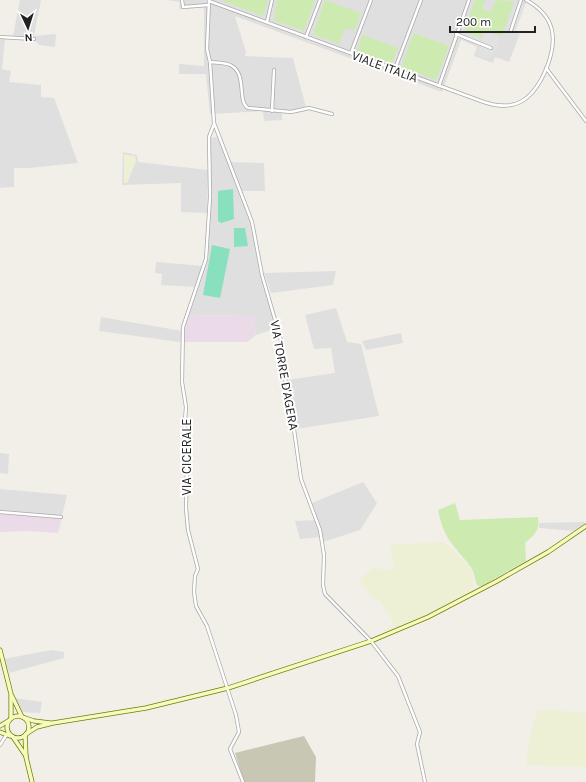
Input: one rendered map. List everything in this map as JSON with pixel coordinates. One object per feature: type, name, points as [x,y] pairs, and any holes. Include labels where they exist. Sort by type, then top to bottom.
[{"type":"main road","points":[[0,732],[20,738],[37,727],[53,723],[146,708],[228,688],[371,641],[428,617],[477,592],[548,552],[586,526]]},
{"type":"main road","points":[[0,650],[11,694],[29,726],[26,734],[26,757],[32,782]]},
{"type":"main road","points":[[11,694],[10,719],[6,727],[26,757]]},
{"type":"main road","points":[[0,726],[16,716],[34,721],[53,723]]},
{"type":"street","points":[[182,0],[183,7],[209,5]]},
{"type":"street","name":"VIA TORRE D'AGERA","points":[[209,0],[207,49],[210,62],[214,123],[252,222],[262,274],[282,344],[280,356],[290,401],[301,479],[320,530],[324,555],[323,585],[326,594],[371,641],[398,676],[420,732],[417,744],[425,782]]},
{"type":"street","name":"VIALE ITALIA","points":[[209,0],[490,105],[508,106],[519,103],[530,96],[540,84],[552,50],[552,29],[543,13],[526,0]]},
{"type":"street","points":[[267,22],[272,0]]},
{"type":"street","points":[[306,37],[320,0]]},
{"type":"street","points":[[351,53],[371,0]]},
{"type":"street","points":[[395,70],[421,0]]},
{"type":"street","points":[[439,86],[469,0]]},
{"type":"street","points":[[511,30],[521,0]]},
{"type":"street","points":[[456,34],[491,48]]},
{"type":"street","points":[[0,37],[34,39]]},
{"type":"street","points":[[210,62],[226,64],[236,70],[241,81],[245,107],[291,112],[309,108],[332,114]]},
{"type":"street","points":[[546,68],[586,121]]},
{"type":"street","points":[[272,111],[274,70]]},
{"type":"street","name":"VIA CICERALE","points":[[214,123],[208,137],[210,197],[206,258],[183,327],[182,382],[186,407],[184,434],[187,459],[188,530],[198,569],[195,576],[194,592],[196,606],[207,626],[228,688],[239,732],[230,749],[243,782]]},
{"type":"street","points":[[0,512],[61,517]]},
{"type":"street","points":[[0,745],[11,736]]},
{"type":"shaded area","points":[[20,0],[41,0],[34,36],[56,34],[55,47],[39,45],[35,41],[5,39],[2,69],[11,71],[9,82],[41,85],[41,97],[54,98],[78,163],[14,168],[14,187],[0,188],[0,36],[13,36]]},
{"type":"shaded area","points":[[167,0],[527,0],[515,32],[520,34],[509,62],[495,57],[493,63],[474,56],[477,47],[461,40],[442,92],[235,16],[246,52],[245,56],[293,58],[307,111],[282,113],[282,120],[264,121],[263,111],[210,114],[206,74],[179,74],[179,64],[204,66],[204,7],[179,9],[180,2]]},
{"type":"shaded area","points":[[516,3],[524,6],[515,31],[507,28]]},
{"type":"shaded area","points":[[486,32],[500,37],[492,58],[489,57],[488,59],[477,55]]},
{"type":"shaded area","points":[[217,137],[228,162],[264,163],[265,191],[240,191],[250,220],[260,274],[277,328],[256,335],[253,316],[189,315],[208,259],[209,138]]},
{"type":"shaded area","points":[[123,152],[137,155],[138,162],[208,170],[207,213],[181,212],[181,183],[122,185]]},
{"type":"shaded area","points":[[124,154],[135,156],[136,161],[127,183],[124,183]]},
{"type":"shaded area","points":[[156,262],[203,266],[194,287],[161,285],[162,274],[155,273]]},
{"type":"shaded area","points":[[336,271],[333,285],[271,293],[264,273]]},
{"type":"shaded area","points":[[336,308],[347,342],[361,344],[379,416],[296,429],[287,380],[335,373],[331,348],[314,349],[305,315]]},
{"type":"shaded area","points":[[189,315],[253,316],[256,335],[247,342],[184,342],[185,326]]},
{"type":"shaded area","points":[[101,317],[182,331],[180,342],[99,331]]},
{"type":"shaded area","points":[[401,333],[403,343],[366,350],[362,341]]},
{"type":"shaded area","points":[[0,453],[9,454],[8,474],[0,473]]},
{"type":"shaded area","points":[[363,482],[377,503],[360,530],[323,542],[322,537],[300,539],[295,521],[318,520],[312,503]]},
{"type":"shaded area","points":[[0,489],[67,495],[62,516],[0,510]]},
{"type":"shaded area","points":[[0,513],[62,518],[58,533],[27,531],[0,532]]},
{"type":"shaded area","points":[[584,522],[585,524],[574,531],[539,528],[539,523]]},
{"type":"shaded area","points":[[444,542],[468,565],[473,574],[473,591],[439,609],[386,632],[384,630],[394,624],[379,598],[375,600],[360,580],[373,567],[385,570],[395,569],[390,547],[396,544]]},
{"type":"shaded area","points":[[51,650],[64,652],[64,658],[9,673],[4,659]]},
{"type":"shaded area","points":[[15,698],[42,702],[40,713],[20,712]]},
{"type":"shaded area","points":[[537,710],[586,713],[586,767],[526,765],[530,737]]},
{"type":"shaded area","points":[[304,736],[316,757],[315,782],[244,782],[235,753]]},
{"type":"green space","points":[[220,0],[268,0],[263,16]]},
{"type":"green space","points":[[277,0],[315,0],[304,31],[274,20]]},
{"type":"green space","points":[[325,0],[361,13],[354,31],[345,28],[339,44],[313,34]]},
{"type":"green space","points":[[475,0],[485,0],[482,8],[491,12],[496,0],[514,2],[502,36],[484,30],[481,38],[464,32]]},
{"type":"green space","points":[[414,33],[449,46],[436,80],[401,67]]},
{"type":"green space","points":[[363,35],[398,48],[392,64],[357,51]]},
{"type":"green space","points":[[233,189],[234,219],[221,223],[218,221],[218,191]]},
{"type":"green space","points":[[234,228],[245,228],[248,246],[234,247]]},
{"type":"green space","points":[[212,245],[230,249],[220,298],[203,295]]},
{"type":"green space","points":[[455,503],[460,520],[538,517],[536,532],[525,543],[526,561],[482,586],[478,586],[472,568],[450,541],[443,529],[438,510]]}]
